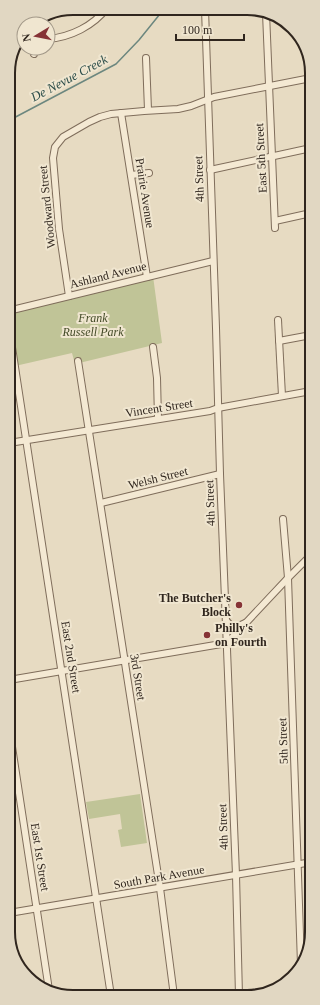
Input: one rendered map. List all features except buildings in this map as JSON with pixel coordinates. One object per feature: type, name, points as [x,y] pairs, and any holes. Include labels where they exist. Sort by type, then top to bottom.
[{"type":"street","points":[[56,38],[64,37],[76,32],[95,21],[101,15]]},
{"type":"street","name":"4th Street","points":[[205,15],[239,990]]},
{"type":"street","name":"East 5th Street","points":[[266,18],[275,228]]},
{"type":"street","points":[[146,58],[148,110]]},
{"type":"street","name":"Woodward Street","points":[[69,296],[59,229],[53,158],[54,150],[61,138],[96,118],[106,115],[148,110],[178,109],[191,106],[207,99],[305,79]]},
{"type":"street","name":"Prairie Avenue","points":[[121,113],[148,277]]},
{"type":"street","points":[[210,170],[305,149]]},
{"type":"street","points":[[131,175],[149,172]]},
{"type":"street","points":[[275,221],[305,214]]},
{"type":"street","name":"Ashland Avenue","points":[[15,309],[213,261]]},
{"type":"street","points":[[278,320],[282,396]]},
{"type":"street","points":[[279,341],[305,336]]},
{"type":"street","points":[[153,347],[157,378],[158,419]]},
{"type":"street","name":"3rd Street","points":[[78,361],[160,888],[173,990]]},
{"type":"street","name":"East 2nd Street","points":[[15,365],[110,990]]},
{"type":"street","name":"Vincent Street","points":[[15,442],[210,411],[218,408],[305,392]]},
{"type":"street","name":"Welsh Street","points":[[101,503],[220,474]]},
{"type":"street","name":"5th Street","points":[[283,519],[288,578],[301,954]]},
{"type":"street","points":[[15,679],[227,643],[305,561]]},
{"type":"street","points":[[226,620],[234,626],[242,625],[246,622]]},
{"type":"street","name":"East 1st Street","points":[[15,766],[48,984]]},
{"type":"street","name":"South Park Avenue","points":[[15,912],[305,864]]},
{"type":"green space","name":"Frank Russell Park","points":[[153,276],[162,343],[75,364],[72,353],[15,366],[15,309]]},
{"type":"green space","points":[[140,794],[147,843],[121,847],[118,830],[122,829],[120,814],[89,819],[86,802]]},
{"type":"waterway","name":"De Nevue Creek","points":[[15,117],[116,64],[139,40],[159,15]]},
{"type":"place","name":"The Butcher's Block","points":[[239,605]]},
{"type":"place","name":"Philly's on Fourth","points":[[207,635]]}]
